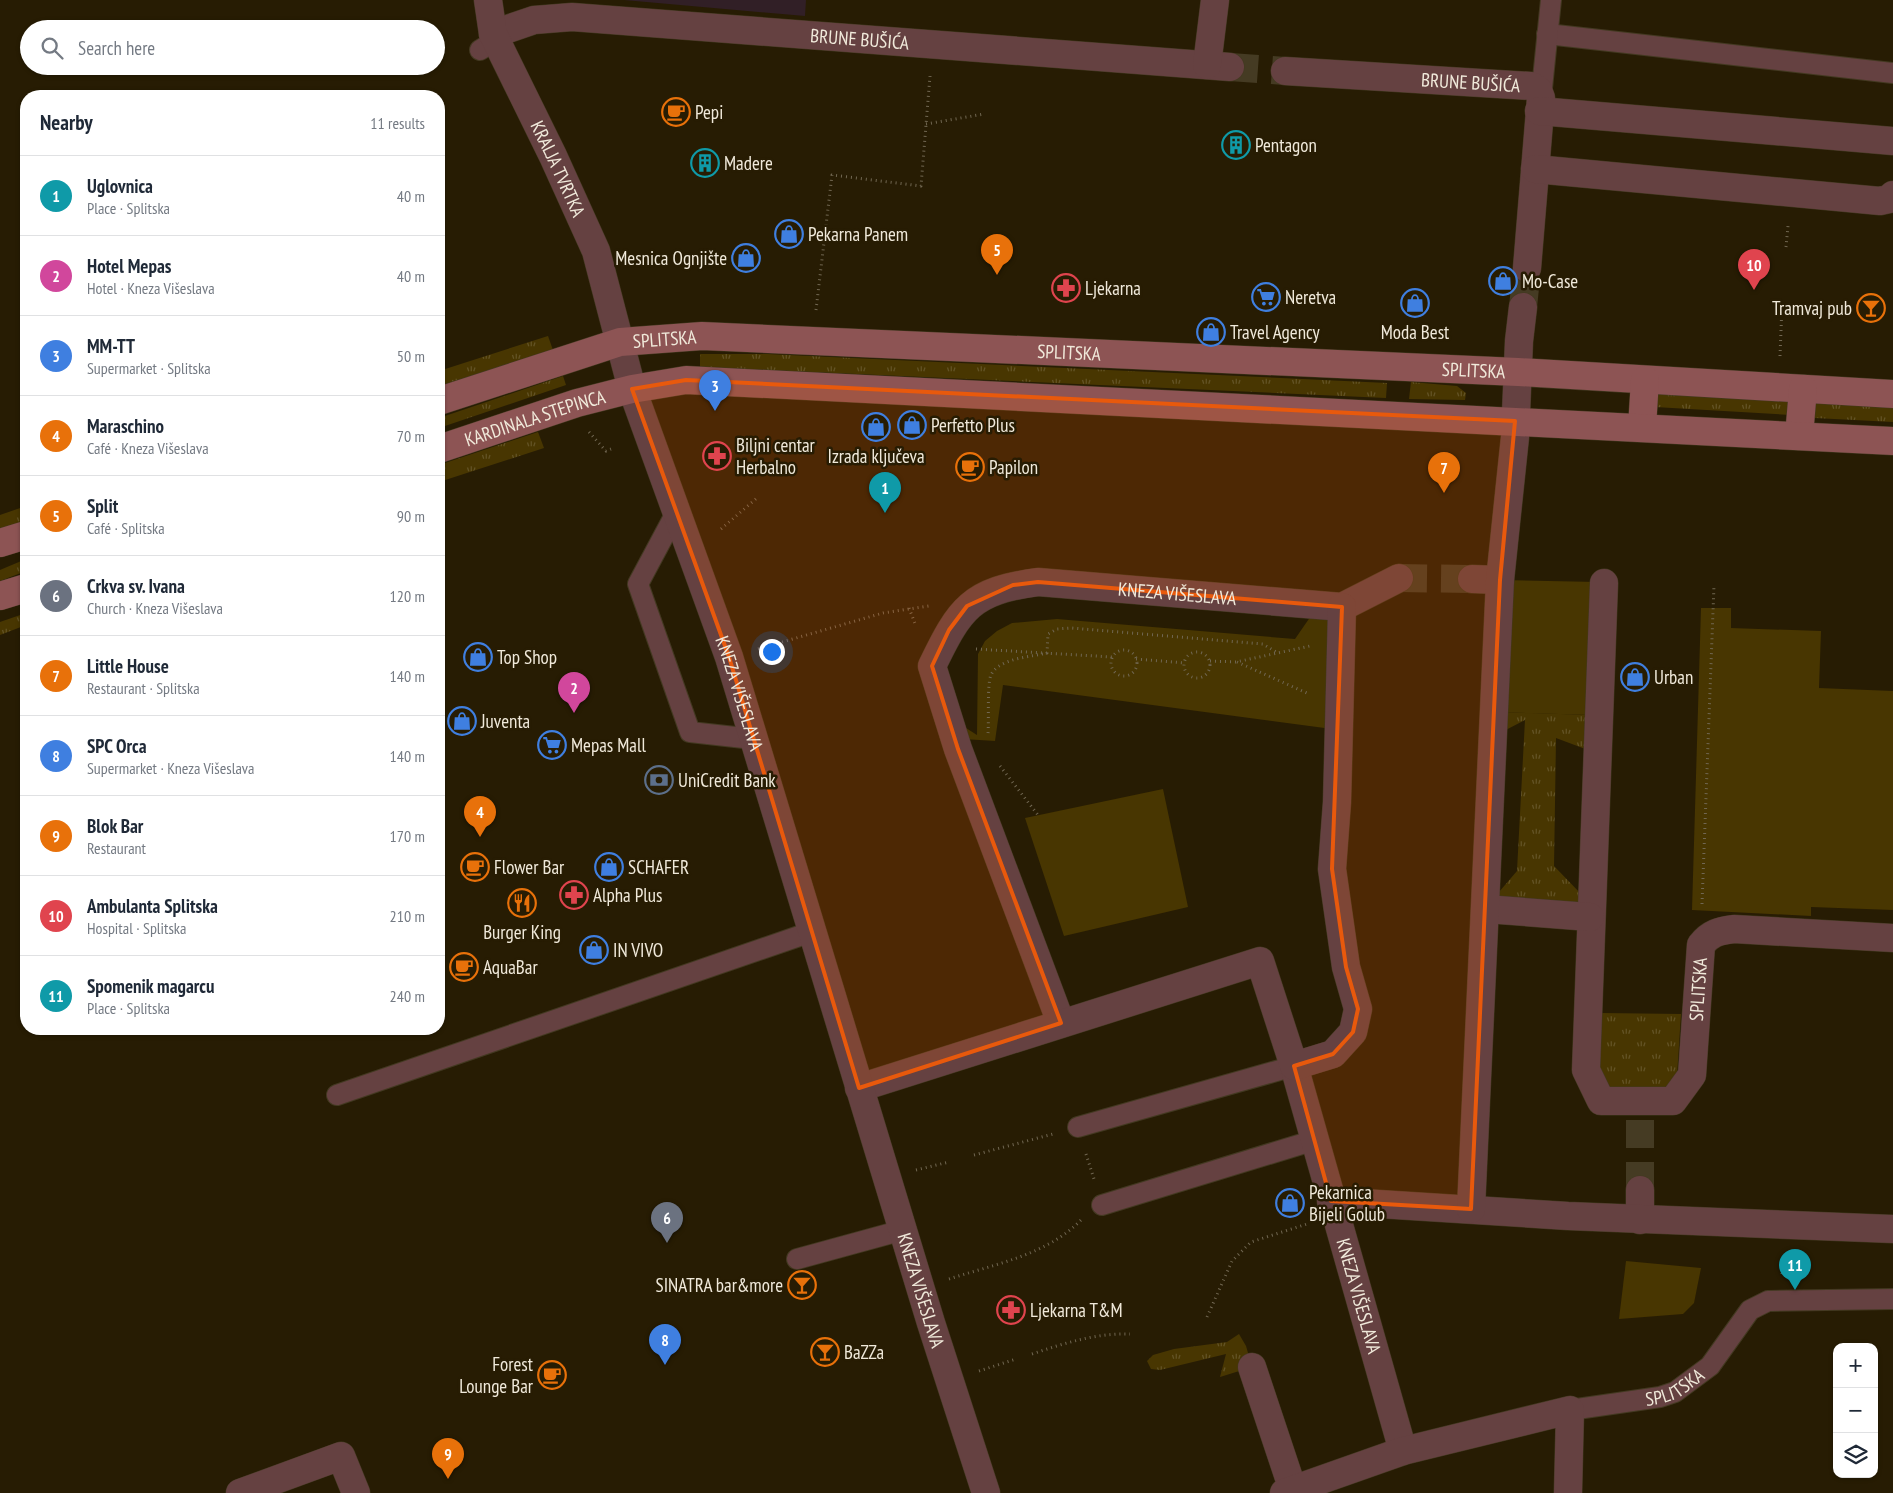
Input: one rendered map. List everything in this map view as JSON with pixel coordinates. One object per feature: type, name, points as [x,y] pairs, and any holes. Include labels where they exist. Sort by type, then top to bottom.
[{"type":"main road","name":"SPLITSKA","points":[[620,342],[702,336],[812,340],[1518,372],[1893,394]]},
{"type":"main road","points":[[445,399],[620,342]]},
{"type":"main road","points":[[632,389],[686,380],[1893,441]]},
{"type":"main road","points":[[1642,427],[1645,380]]},
{"type":"main road","points":[[1791,388],[1799,436]]},
{"type":"main road","name":"KARDINALA STEPINCA","points":[[445,447],[577,403],[632,389]]},
{"type":"main road","points":[[0,544],[20,537]]},
{"type":"main road","points":[[0,596],[20,590]]},
{"type":"street","points":[[471,0],[490,41]]},
{"type":"street","name":"KRALJA TVRTKA","points":[[488,0],[490,41],[553,156],[596,251],[632,389]]},
{"type":"street","name":"BRUNE BUŠIĆA","points":[[490,41],[534,20],[572,17],[1218,66],[1215,0]]},
{"type":"street","name":"BRUNE BUŠIĆA","points":[[1285,71],[1531,86],[1538,90],[1540,104],[1527,268]]},
{"type":"street","points":[[1540,104],[1893,141]]},
{"type":"street","points":[[1535,169],[1880,201],[1889,199],[1893,195]]},
{"type":"street","points":[[1518,372],[1523,307]]},
{"type":"street","name":"SPLITSKA","points":[[1471,1209],[1500,580],[1518,372]]},
{"type":"street","name":"KNEZA VIŠESLAVA","points":[[632,389],[729,657],[920,1288],[986,1493]]},
{"type":"street","points":[[1294,1066],[1333,1054],[1353,1032],[1358,1009],[1346,968],[1332,869],[1337,802],[1342,607],[1399,578]]},
{"type":"street","points":[[1472,580],[1500,580]]},
{"type":"street","name":"KNEZA VIŠESLAVA","points":[[1062,1023],[958,749],[932,666],[946,638],[968,606],[986,595],[1014,585],[1038,582],[1342,607]]},
{"type":"street","name":"SPLITSKA","points":[[1604,583],[1590,917],[1586,1070],[1601,1101],[1640,1110],[1673,1101],[1692,1075],[1701,945],[1708,936],[1720,930],[1734,930],[1893,938]]},
{"type":"street","points":[[1486,909],[1590,917]]},
{"type":"street","name":"KNEZA VIŠESLAVA","points":[[859,1088],[1260,961],[1294,1066],[1403,1451]]},
{"type":"street","points":[[1640,1190],[1640,1220]]},
{"type":"street","points":[[1333,1208],[1471,1209],[1640,1220],[1893,1229]]},
{"type":"street","points":[[1252,1367],[1288,1492]]},
{"type":"street","points":[[1568,1493],[1570,1410]]},
{"type":"street","name":"SPLITSKA","points":[[1288,1492],[1403,1451],[1570,1410]]},
{"type":"street","points":[[240,1493],[341,1456],[356,1493]]},
{"type":"lane","points":[[1540,104],[1551,0]]},
{"type":"lane","points":[[1547,34],[1893,73]]},
{"type":"lane","points":[[677,511],[638,584],[690,732],[753,739]]},
{"type":"lane","points":[[668,971],[810,928]]},
{"type":"lane","points":[[337,1095],[810,928]]},
{"type":"lane","points":[[1078,1127],[1294,1066]]},
{"type":"lane","points":[[1102,1205],[1315,1140]]},
{"type":"lane","points":[[797,1259],[903,1230]]},
{"type":"lane","name":"SPLITSKA","points":[[1570,1410],[1660,1397],[1676,1392],[1710,1366],[1750,1310],[1768,1301],[1893,1299]]},
{"type":"path","points":[[812,340],[832,176],[921,186],[933,45]]},
{"type":"path","points":[[926,124],[984,114]]},
{"type":"path","points":[[1786,247],[1788,226],[1797,226]]},
{"type":"path","points":[[1782,305],[1791,388]]},
{"type":"path","points":[[588,428],[590,435],[606,451],[611,449]]},
{"type":"path","points":[[721,529],[756,498]]},
{"type":"path","points":[[1701,945],[1714,585]]},
{"type":"path","points":[[729,657],[896,610],[922,606],[968,606]]},
{"type":"path","points":[[1047,654],[1048,634],[1057,629],[1071,628],[1263,644],[1276,652]]},
{"type":"path","points":[[946,638],[952,643],[980,650],[1112,657],[1122,650],[1130,652],[1136,659],[1185,662]]},
{"type":"path","points":[[1210,661],[1236,662],[1318,644]]},
{"type":"path","points":[[988,741],[990,676],[998,667],[1047,654]]},
{"type":"path","points":[[1205,654],[1210,661],[1208,674],[1196,678],[1188,674],[1185,662],[1189,655],[1205,654]]},
{"type":"path","points":[[1112,657],[1112,669],[1122,676],[1134,671],[1136,659]]},
{"type":"path","points":[[1236,662],[1339,707]]},
{"type":"path","points":[[996,761],[1038,815]]},
{"type":"path","points":[[920,1288],[1048,1246],[1067,1234],[1086,1216],[1102,1205],[1078,1127],[974,1155]]},
{"type":"path","points":[[907,1172],[949,1162]]},
{"type":"path","points":[[1207,1317],[1232,1261],[1251,1242],[1333,1208]]},
{"type":"path","points":[[1780,1301],[1784,1225]]},
{"type":"path","points":[[1032,1354],[1068,1342],[1105,1333],[1130,1334]]},
{"type":"path","points":[[977,1372],[1016,1359]]},
{"type":"highlighted area","points":[[686,380],[1515,421],[1500,580],[1471,1209],[1331,1201],[1294,1066],[1333,1054],[1353,1032],[1358,1009],[1346,967],[1332,869],[1342,607],[1038,582],[1013,585],[967,606],[949,630],[932,666],[958,749],[1061,1023],[859,1088],[729,657],[632,389]]},
{"type":"shaded area","points":[[624,0],[806,0],[805,16]]},
{"type":"green space","points":[[548,336],[554,353],[445,388],[445,369]]},
{"type":"green space","points":[[700,354],[767,354],[1387,383],[1386,398],[700,367]]},
{"type":"green space","points":[[563,376],[566,385],[445,426],[445,416]]},
{"type":"green space","points":[[1411,382],[1457,386],[1466,393],[1465,400],[1409,399]]},
{"type":"green space","points":[[1656,393],[1792,401],[1791,415],[1655,407]]},
{"type":"green space","points":[[1814,403],[1893,407],[1893,422],[1815,418]]},
{"type":"green space","points":[[538,432],[544,448],[445,480],[445,463]]},
{"type":"green space","points":[[20,508],[20,528],[0,534],[0,515]]},
{"type":"green space","points":[[20,562],[20,573],[0,581],[0,570]]},
{"type":"green space","points":[[1500,580],[1598,582],[1593,715],[1494,712]]},
{"type":"green space","points":[[1701,608],[1731,608],[1731,628],[1821,631],[1819,688],[1893,691],[1893,910],[1811,907],[1811,916],[1692,910]]},
{"type":"green space","points":[[1315,610],[1330,611],[1332,729],[1003,685],[995,741],[963,739],[955,721],[977,735],[978,654],[985,641],[997,631],[1012,623],[1057,619],[1295,639]]},
{"type":"green space","points":[[20,615],[20,627],[0,635],[0,622]]},
{"type":"green space","points":[[1499,712],[1591,715],[1588,750],[1556,738],[1554,866],[1582,895],[1579,907],[1493,899],[1517,871],[1525,720],[1498,734]]},
{"type":"green space","points":[[1163,789],[1188,907],[1064,936],[1025,818]]},
{"type":"green space","points":[[1600,1013],[1681,1014],[1677,1076],[1665,1089],[1610,1088],[1598,1067]]},
{"type":"green space","points":[[1626,1261],[1701,1268],[1694,1303],[1683,1314],[1619,1319]]},
{"type":"green space","points":[[1239,1334],[1246,1346],[1252,1367],[1220,1377],[1226,1354],[1160,1370],[1151,1369],[1147,1361],[1153,1355],[1174,1349],[1227,1342]]},
{"type":"tunnel","points":[[1230,67],[1285,71]]},
{"type":"tunnel","points":[[1523,307],[1527,268]]},
{"type":"tunnel","points":[[1399,578],[1472,579]]},
{"type":"tunnel","points":[[1640,1119],[1640,1190]]},
{"type":"place","name":"Pepi","points":[[676,112]]},
{"type":"place","name":"Pentagon","points":[[1236,145]]},
{"type":"place","name":"Madere","points":[[705,163]]},
{"type":"place","name":"Pekarna Panem","points":[[789,234]]},
{"type":"place","name":"Mesnica Ognjište","points":[[746,258]]},
{"type":"place","name":"Split","points":[[997,275]]},
{"type":"place","name":"Mo-Case","points":[[1503,281]]},
{"type":"place","name":"Ljekarna","points":[[1066,288]]},
{"type":"place","name":"Ambulanta Splitska","points":[[1754,290]]},
{"type":"place","name":"Neretva","points":[[1266,297]]},
{"type":"place","name":"Moda Best","points":[[1415,303]]},
{"type":"place","name":"Tramvaj pub","points":[[1871,308]]},
{"type":"place","name":"Travel Agency","points":[[1211,332]]},
{"type":"place","name":"MM-TT","points":[[715,411]]},
{"type":"place","name":"Perfetto Plus","points":[[912,425]]},
{"type":"place","name":"Izrada ključeva","points":[[876,427]]},
{"type":"place","name":"Biljni centar Herbalno","points":[[717,456]]},
{"type":"place","name":"Papilon","points":[[970,467]]},
{"type":"place","name":"Little House","points":[[1444,493]]},
{"type":"place","name":"Uglovnica","points":[[885,513]]},
{"type":"place","name":"Top Shop","points":[[478,657]]},
{"type":"place","name":"Urban","points":[[1635,677]]},
{"type":"place","name":"Hotel Mepas","points":[[574,713]]},
{"type":"place","name":"Juventa","points":[[462,721]]},
{"type":"place","name":"Mepas Mall","points":[[552,745]]},
{"type":"place","name":"UniCredit Bank","points":[[659,780]]},
{"type":"place","name":"Maraschino","points":[[480,837]]},
{"type":"place","name":"Flower Bar","points":[[475,867]]},
{"type":"place","name":"SCHAFER","points":[[609,867]]},
{"type":"place","name":"Alpha Plus","points":[[574,895]]},
{"type":"place","name":"Burger King","points":[[522,903]]},
{"type":"place","name":"IN VIVO","points":[[594,950]]},
{"type":"place","name":"AquaBar","points":[[464,967]]},
{"type":"place","name":"Pekarnica Bijeli Golub","points":[[1290,1203]]},
{"type":"place","name":"Crkva sv. Ivana","points":[[667,1243]]},
{"type":"place","name":"SINATRA bar&more","points":[[802,1285]]},
{"type":"place","name":"Spomenik magarcu","points":[[1795,1290]]},
{"type":"place","name":"Ljekarna T&M","points":[[1011,1310]]},
{"type":"place","name":"BaZZa","points":[[825,1352]]},
{"type":"place","name":"SPC Orca","points":[[665,1365]]},
{"type":"place","name":"Forest Lounge Bar","points":[[552,1375]]},
{"type":"place","name":"Blok Bar","points":[[448,1479]]}]
